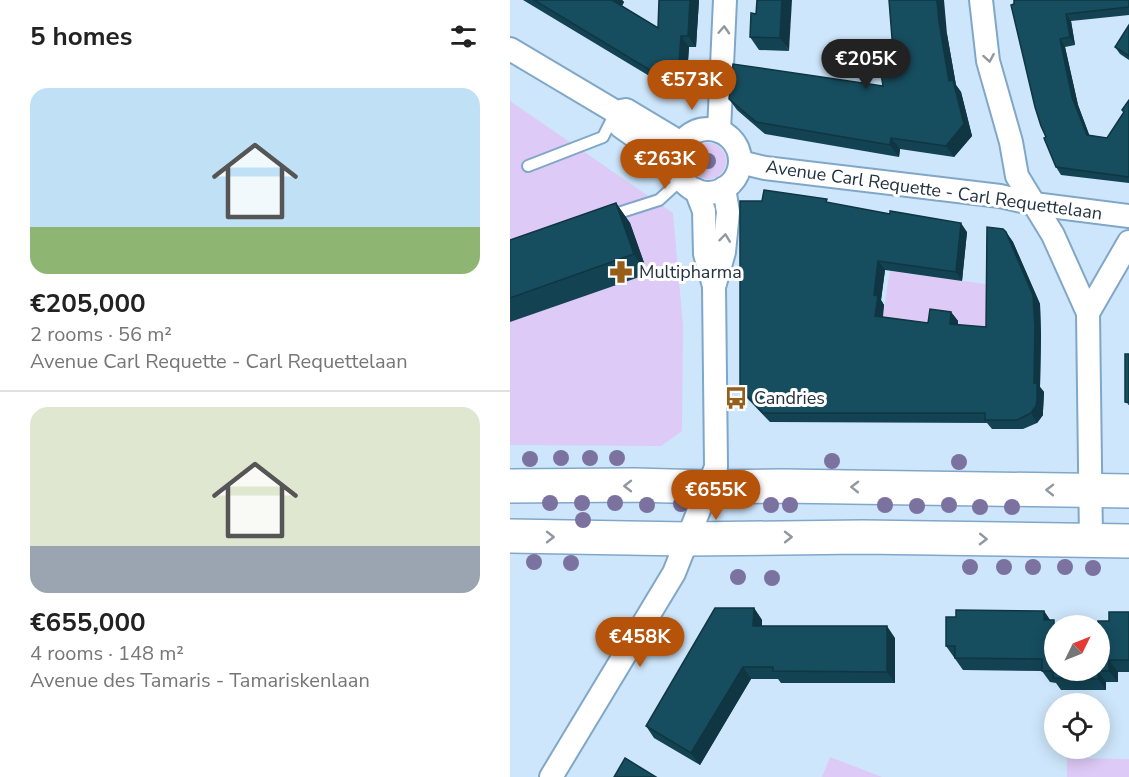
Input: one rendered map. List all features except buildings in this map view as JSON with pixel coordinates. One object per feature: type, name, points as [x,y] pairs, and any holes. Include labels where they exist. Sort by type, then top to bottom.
[{"type":"main road","points":[[510,486],[775,486],[1129,491]]},
{"type":"main road","points":[[510,536],[687,539],[863,537],[1129,541]]},
{"type":"street","points":[[551,777],[674,573],[716,467],[714,287],[705,254],[704,211],[684,168],[689,135],[698,130],[719,131],[725,0]]},
{"type":"street","points":[[981,0],[988,61],[1011,142],[1017,176],[1053,235],[1088,313],[1091,540]]},
{"type":"street","points":[[510,49],[616,112],[620,126],[684,168],[706,192],[715,192],[724,188],[728,212],[724,252],[714,287]]},
{"type":"street","name":"Avenue Carl Requette - Carl Requettelaan","points":[[719,131],[735,143],[740,162],[735,177],[724,188]]},
{"type":"street","name":"Avenue Carl Requette - Carl Requettelaan","points":[[740,162],[765,168],[1000,196],[1034,204],[1129,216]]},
{"type":"street","points":[[1088,313],[1129,242]]},
{"type":"lane","points":[[528,166],[603,137],[616,112]]},
{"type":"lane","points":[[600,219],[659,200],[684,168]]},
{"type":"shaded area","points":[[510,101],[673,213],[683,326],[682,431],[661,446],[510,445]]},
{"type":"shaded area","points":[[708,143],[720,149],[726,161],[720,173],[708,179],[696,173],[690,161],[696,149]]},
{"type":"shaded area","points":[[890,271],[993,285],[993,335],[881,326]]},
{"type":"shaded area","points":[[830,757],[882,777],[822,777]]},
{"type":"shaded area","points":[[1067,759],[1129,759],[1129,777],[1067,777]]},
{"type":"place","name":"Multipharma","points":[[621,272]]},
{"type":"place","name":"Candries","points":[[736,398]]}]
